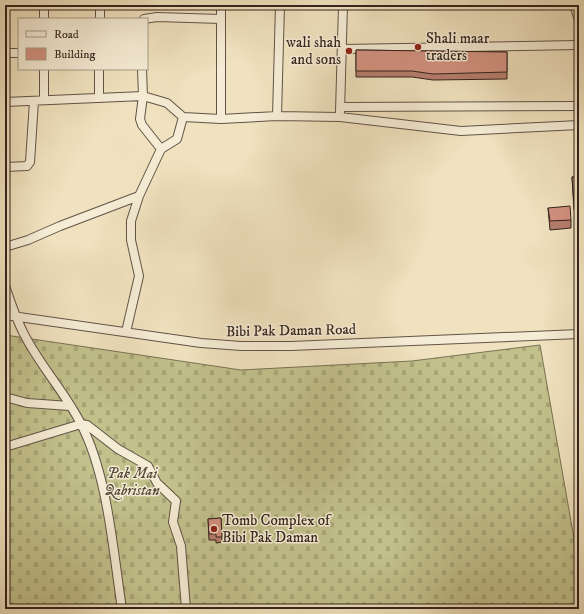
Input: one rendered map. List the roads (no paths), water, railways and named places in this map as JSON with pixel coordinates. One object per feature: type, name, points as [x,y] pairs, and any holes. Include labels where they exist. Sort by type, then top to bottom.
[{"type":"street","points":[[44,5],[44,18]]},
{"type":"street","points":[[100,5],[100,18]]},
{"type":"street","points":[[221,5],[221,119]]},
{"type":"street","points":[[277,116],[280,5]]},
{"type":"street","points":[[340,117],[343,5]]},
{"type":"street","points":[[574,5],[579,20]]},
{"type":"street","points":[[148,18],[156,17],[221,19]]},
{"type":"street","points":[[342,50],[579,45]]},
{"type":"street","points":[[5,53],[18,53]]},
{"type":"street","points":[[44,70],[44,100]]},
{"type":"street","points":[[98,97],[99,70]]},
{"type":"street","points":[[142,70],[143,96],[140,119],[142,125],[161,149]]},
{"type":"street","points":[[5,102],[143,96],[167,103],[183,117],[221,119],[277,116],[340,117],[461,131],[579,125]]},
{"type":"street","points":[[5,167],[27,166],[30,162],[34,101]]},
{"type":"street","points":[[340,107],[579,106]]},
{"type":"street","points":[[126,332],[139,276],[131,240],[131,228],[139,196],[161,149],[177,139],[183,117]]},
{"type":"street","points":[[5,247],[28,240],[70,222],[139,196]]},
{"type":"street","points":[[5,286],[15,316],[24,335],[81,424],[93,454],[104,497],[122,609]]},
{"type":"street","name":"Bibi Pak Daman Road","points":[[5,315],[201,343],[290,346],[579,334]]},
{"type":"street","points":[[5,397],[27,403],[70,406]]},
{"type":"street","points":[[5,447],[81,424],[87,425],[118,449],[148,466],[157,483],[176,501],[173,522],[181,546],[186,609]]},
{"type":"place","name":"Shali maar traders","points":[[418,47]]},
{"type":"place","name":"wali shah and sons","points":[[349,51]]},
{"type":"place","name":"Tomb Complex of Bibi Pak Daman","points":[[214,529]]},
{"type":"park label","name":"Pak Mai Qabristan","points":[[132,482]]}]
